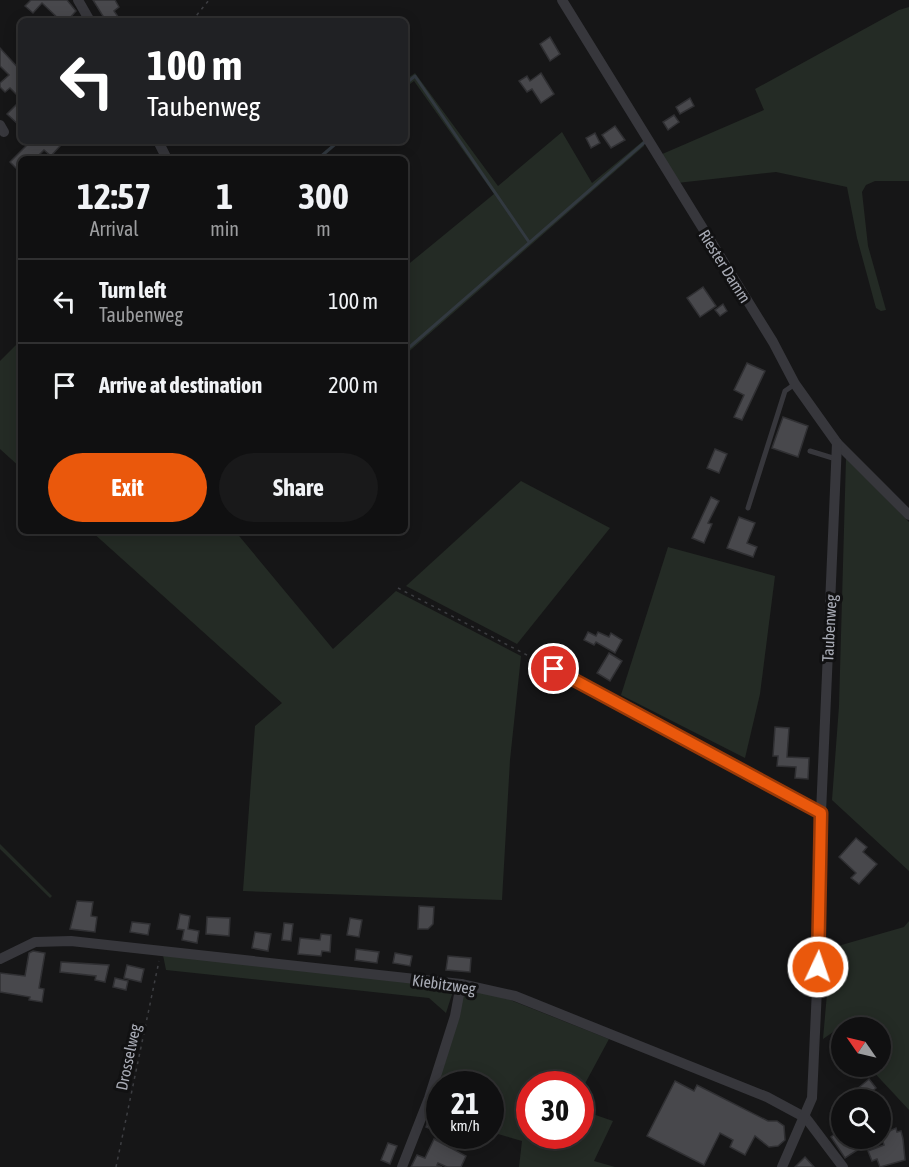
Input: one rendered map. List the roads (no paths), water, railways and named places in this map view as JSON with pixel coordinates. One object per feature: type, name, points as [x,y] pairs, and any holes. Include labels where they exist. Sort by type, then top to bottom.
[{"type":"street","points":[[78,0],[88,18]]},
{"type":"street","name":"Riester Damm","points":[[562,0],[773,342],[795,384],[837,443],[909,515]]},
{"type":"street","name":"Taubenweg","points":[[782,1167],[806,1118],[812,1098],[820,923],[821,813],[837,443]]},
{"type":"street","name":"Kiebitzweg","points":[[0,958],[35,942],[71,941],[460,984],[526,1000],[727,1079],[806,1118],[843,1167]]},
{"type":"street","points":[[402,1167],[429,1098],[454,1016],[460,984]]},
{"type":"lane","points":[[748,508],[785,391],[795,384]]},
{"type":"lane","points":[[810,451],[836,459]]},
{"type":"lane","points":[[554,669],[821,813]]},
{"type":"waterway","points":[[408,82],[415,76],[529,242]]},
{"type":"waterway","points":[[408,348],[646,141]]},
{"type":"waterway","points":[[321,156],[335,144]]}]
